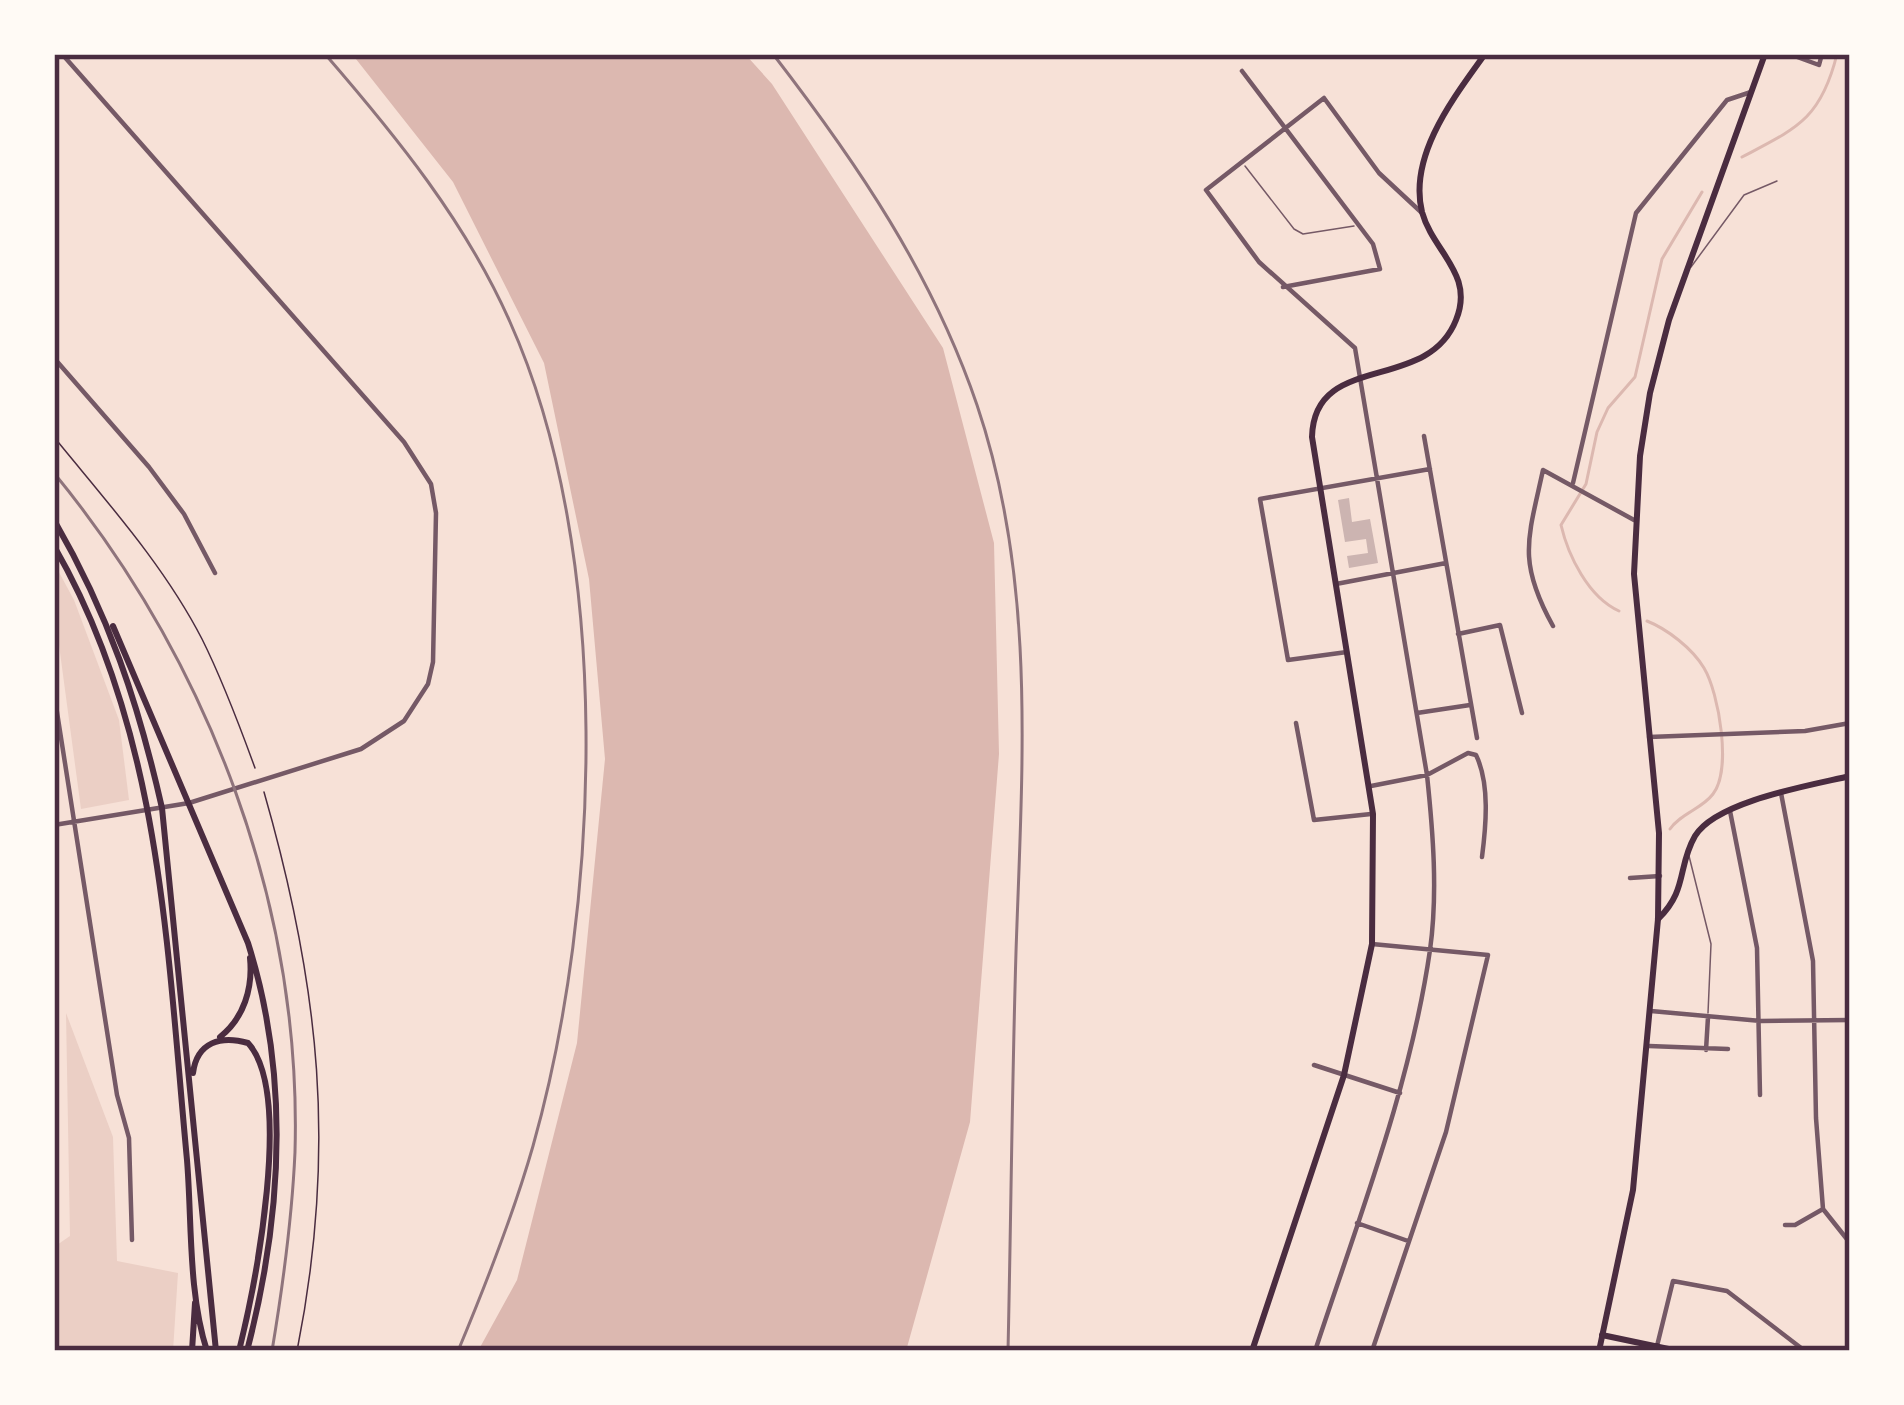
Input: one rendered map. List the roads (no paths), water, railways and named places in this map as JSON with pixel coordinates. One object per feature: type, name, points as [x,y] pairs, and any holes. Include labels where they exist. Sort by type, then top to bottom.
[{"type":"main road","points":[[1252,1351],[1344,1075],[1372,944],[1373,814],[1312,436],[1313,414],[1326,394],[1414,363],[1435,350],[1456,322],[1460,282],[1423,212],[1422,179],[1437,128],[1485,54]]},
{"type":"main road","points":[[1599,1351],[1633,1190],[1658,919],[1660,876],[1638,629],[1634,520],[1650,393],[1685,274],[1766,54]]},
{"type":"main road","points":[[54,520],[123,644],[248,943],[263,991],[277,1100],[269,1233],[243,1351]]},
{"type":"main road","points":[[54,546],[121,693],[147,809],[166,939],[196,1287],[211,1351]]},
{"type":"main road","points":[[82,569],[129,676],[162,808],[191,1082],[211,1351]]},
{"type":"main road","points":[[1658,919],[1673,904],[1682,885],[1696,833],[1712,818],[1781,793],[1850,776]]},
{"type":"main road","points":[[191,1082],[200,1052],[238,1018],[251,975],[248,943]]},
{"type":"main road","points":[[217,1040],[248,1043],[266,1070],[268,1092],[265,1204],[243,1351]]},
{"type":"main road","points":[[192,1351],[196,1287]]},
{"type":"main road","points":[[1602,1335],[1678,1351]]},
{"type":"main road","points":[[1629,1351],[1658,1346]]},
{"type":"street","points":[[54,825],[220,795],[382,738],[404,721],[428,684],[434,638],[436,514],[431,484],[404,442],[62,54]]},
{"type":"street","points":[[1789,54],[1819,65],[1822,54]]},
{"type":"street","points":[[1241,71],[1373,244],[1380,269],[1283,287]]},
{"type":"street","points":[[1575,484],[1636,213],[1727,100],[1751,92]]},
{"type":"street","points":[[1315,1351],[1400,1093],[1430,948],[1434,836],[1355,348],[1283,287],[1234,232],[1206,190],[1324,98],[1379,173],[1423,212]]},
{"type":"street","points":[[54,358],[149,467],[184,514],[215,573]]},
{"type":"street","points":[[1424,436],[1477,738]]},
{"type":"street","points":[[1347,652],[1288,660],[1260,499],[1430,469]]},
{"type":"street","points":[[1553,626],[1528,570],[1543,470],[1634,520]]},
{"type":"street","points":[[1336,584],[1446,563]]},
{"type":"street","points":[[1458,634],[1500,625],[1522,713]]},
{"type":"street","points":[[54,693],[117,1096],[130,1138],[132,1240]]},
{"type":"street","points":[[1417,713],[1470,705]]},
{"type":"street","points":[[1296,723],[1314,820],[1373,814]]},
{"type":"street","points":[[1649,737],[1804,731],[1850,723]]},
{"type":"street","points":[[1368,786],[1427,775],[1468,752],[1476,755],[1482,772],[1486,829],[1482,857]]},
{"type":"street","points":[[1781,793],[1813,961],[1823,1210],[1850,1243]]},
{"type":"street","points":[[1730,811],[1757,948],[1760,1095]]},
{"type":"street","points":[[1630,878],[1660,876]]},
{"type":"street","points":[[1372,944],[1488,955],[1447,1132],[1372,1351]]},
{"type":"street","points":[[1652,1011],[1761,1021],[1850,1021]]},
{"type":"street","points":[[1706,1051],[1708,1017]]},
{"type":"street","points":[[1648,1046],[1728,1049]]},
{"type":"street","points":[[1314,1065],[1400,1093]]},
{"type":"street","points":[[54,1215],[55,1167]]},
{"type":"street","points":[[1785,1225],[1795,1225],[1823,1210]]},
{"type":"street","points":[[1357,1223],[1409,1241]]},
{"type":"street","points":[[1658,1346],[1673,1281],[1726,1291],[1805,1351]]},
{"type":"lane","points":[[1242,164],[1294,230],[1303,234],[1358,225]]},
{"type":"lane","points":[[1685,274],[1744,195],[1777,181]]},
{"type":"lane","points":[[1688,854],[1711,944],[1708,1017]]},
{"type":"waterway","points":[[1742,157],[1804,119],[1823,93],[1837,54]]},
{"type":"waterway","points":[[1619,611],[1598,596],[1581,574],[1561,525],[1586,484],[1597,432],[1608,408],[1635,377],[1662,259],[1702,192]]},
{"type":"waterway","points":[[1647,621],[1678,640],[1704,668],[1721,731],[1719,783],[1703,804],[1670,829]]},
{"type":"railway","points":[[325,54],[451,215],[510,322],[544,414],[567,515],[581,621],[586,731],[583,841],[573,948],[556,1051],[517,1198],[458,1351]]},
{"type":"railway","points":[[773,54],[863,178],[938,310],[977,405],[1009,539],[1017,607],[1022,745],[1008,1351]]},
{"type":"railway","points":[[54,473],[109,546],[158,624],[200,706],[235,791],[263,879],[282,969],[293,1060],[295,1152],[272,1351]]}]
